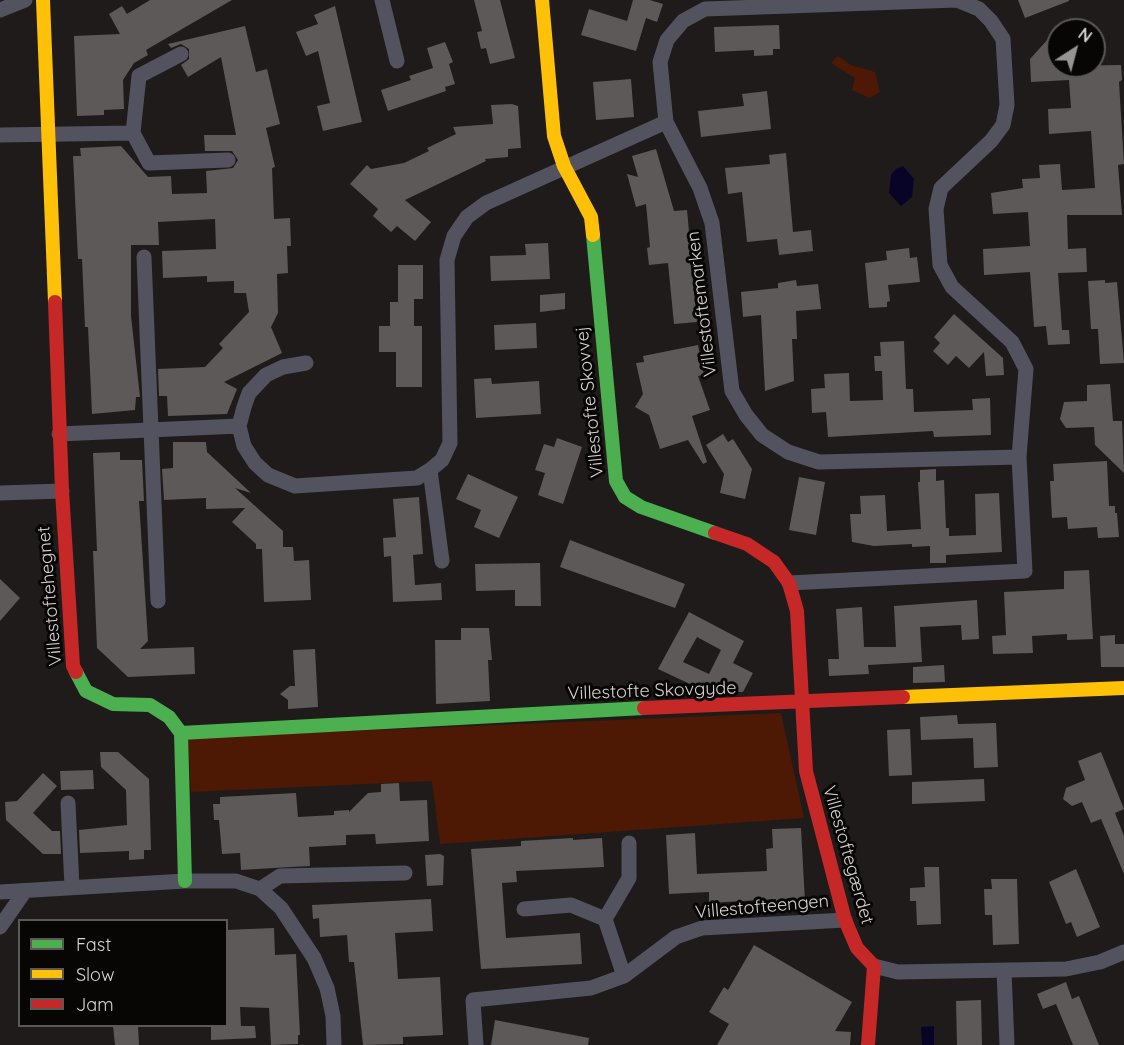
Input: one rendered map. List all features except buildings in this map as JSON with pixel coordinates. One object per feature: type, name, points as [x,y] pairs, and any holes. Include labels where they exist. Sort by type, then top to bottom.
[{"type":"street","points":[[0,10],[25,0]]},
{"type":"street","name":"Villestoftehegnet","points":[[43,0],[59,434],[73,666],[86,691],[113,704],[150,705],[169,717],[181,733]]},
{"type":"street","points":[[382,0],[397,61]]},
{"type":"street","name":"Villestofte Skovvej","points":[[542,0],[554,136],[564,166],[591,217],[616,481],[625,497],[641,507],[747,544],[774,562],[789,584],[797,610],[801,703]]},
{"type":"street","name":"Villestoftemarken","points":[[789,584],[1025,572],[1019,457],[1026,369],[1012,342],[952,287],[940,265],[936,209],[940,188],[991,141],[1003,125],[1007,105],[1003,39],[992,21],[979,9],[956,0],[705,9],[683,21],[667,40],[660,62],[666,122],[699,188],[712,223],[732,391],[746,415],[762,435],[788,452],[819,462],[1019,457]]},
{"type":"street","points":[[181,54],[139,76],[133,132],[149,163],[228,160]]},
{"type":"street","points":[[306,363],[283,367],[266,375],[249,393],[239,426],[244,446],[255,463],[268,475],[295,486],[417,478],[430,470],[442,460],[450,443],[447,260],[454,236],[467,217],[486,203],[666,122]]},
{"type":"street","points":[[0,135],[133,132]]},
{"type":"street","points":[[144,257],[158,601]]},
{"type":"street","points":[[59,434],[239,426]]},
{"type":"street","points":[[430,470],[442,561]]},
{"type":"street","points":[[0,493],[62,491]]},
{"type":"street","name":"Villestofte Skovgyde","points":[[181,733],[491,715],[1124,688]]},
{"type":"street","name":"Villestoftegærdet","points":[[801,703],[806,771],[845,920],[857,948],[874,966]]},
{"type":"street","points":[[181,733],[184,881]]},
{"type":"street","points":[[69,803],[72,887]]},
{"type":"street","points":[[605,919],[630,878],[629,843]]},
{"type":"street","points":[[260,889],[280,876],[405,873]]},
{"type":"street","points":[[0,892],[184,881],[236,881],[260,889],[281,908],[314,958],[327,988],[333,1016],[334,1045]]},
{"type":"street","points":[[0,927],[26,891]]},
{"type":"street","points":[[525,909],[571,905],[605,919],[624,976]]},
{"type":"street","name":"Villestofteengen","points":[[476,1045],[473,1000],[591,988],[624,976],[676,937],[702,928],[845,920]]},
{"type":"street","points":[[868,1045],[874,966],[898,972],[1004,972],[1066,969],[1100,962],[1124,951]]},
{"type":"street","points":[[1004,972],[1007,1045]]},
{"type":"shaded area","points":[[838,56],[851,65],[875,72],[880,92],[870,98],[852,90],[855,78],[831,63]]},
{"type":"shaded area","points":[[903,166],[914,179],[912,197],[901,206],[889,193],[891,175]]},
{"type":"shaded area","points":[[781,713],[804,818],[440,844],[432,781],[191,792],[188,738]]},
{"type":"shaded area","points":[[934,1026],[934,1045],[922,1045],[921,1027]]},
{"type":"traffic: fast","points":[[593,235],[616,481],[625,497],[641,507],[715,533]]},
{"type":"traffic: fast","points":[[76,672],[86,691],[113,704],[150,705],[169,717],[181,733],[185,881]]},
{"type":"traffic: fast","points":[[181,733],[644,708]]},
{"type":"traffic: slow","points":[[43,0],[55,302]]},
{"type":"traffic: slow","points":[[542,0],[554,136],[564,166],[591,217],[593,235]]},
{"type":"traffic: slow","points":[[903,697],[1124,688]]},
{"type":"traffic: jam","points":[[55,302],[62,491],[73,666],[76,672]]},
{"type":"traffic: jam","points":[[715,533],[747,544],[774,562],[789,583],[797,611],[806,771],[845,920],[857,948],[874,966],[868,1045]]},
{"type":"traffic: jam","points":[[644,708],[903,697]]}]
